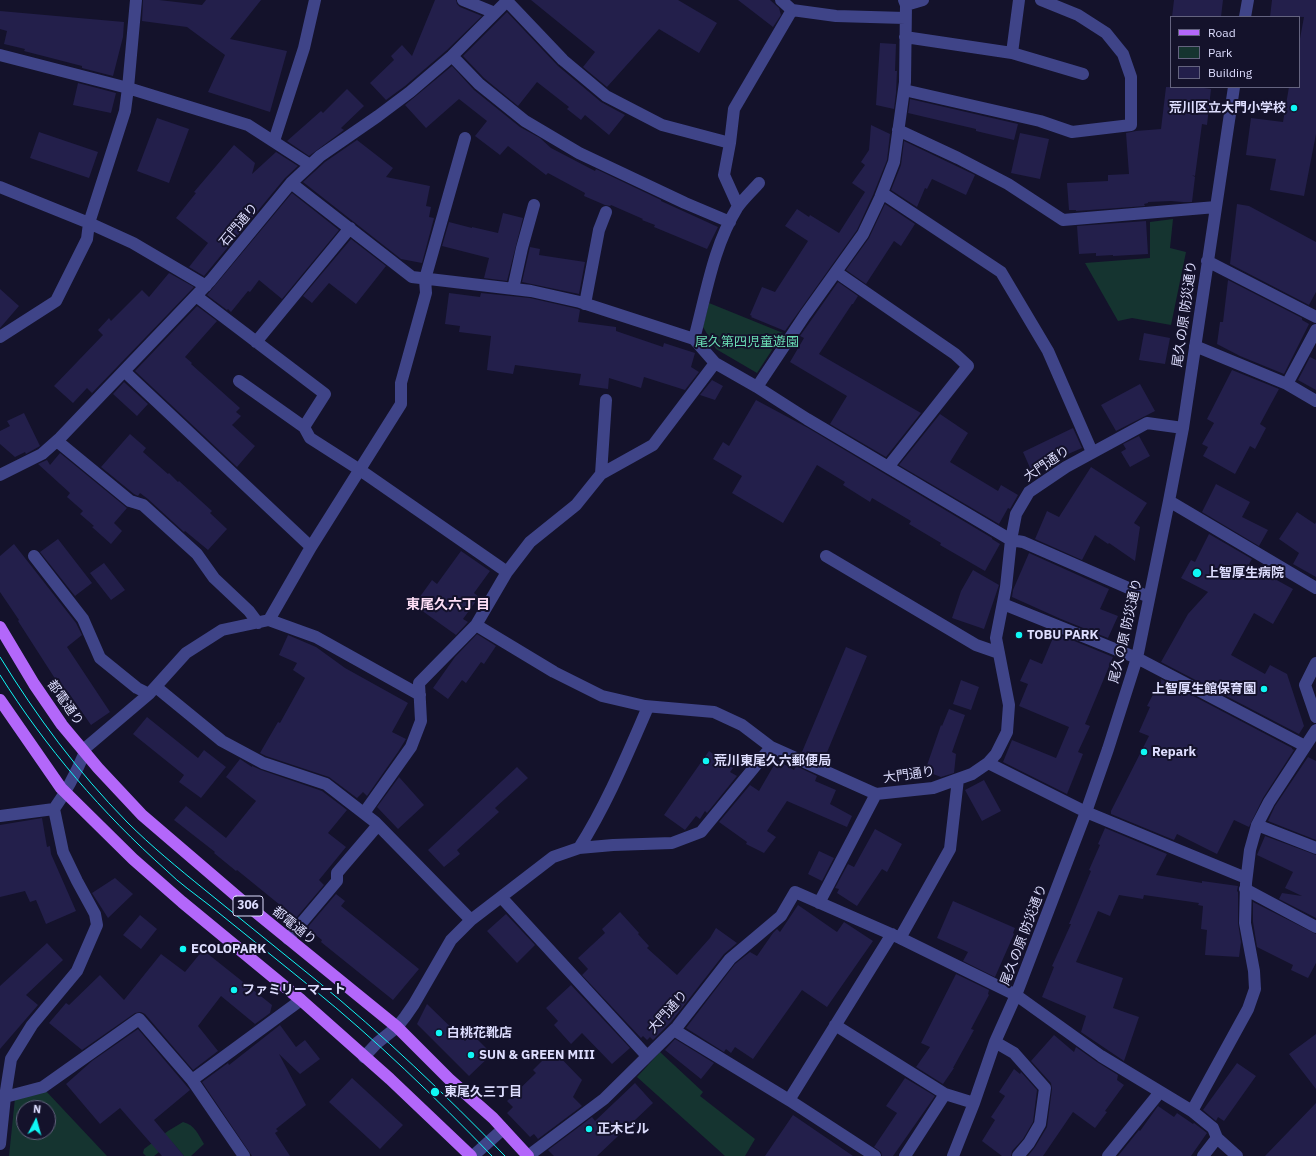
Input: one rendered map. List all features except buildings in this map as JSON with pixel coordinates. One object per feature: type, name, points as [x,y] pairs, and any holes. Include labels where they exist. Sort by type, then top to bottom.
[{"type":"main road","name":"都電通り","points":[[0,627],[62,725],[142,815],[288,939],[397,1027],[449,1079],[493,1118],[528,1156]]},
{"type":"main road","points":[[0,700],[61,788],[133,859],[171,893],[301,1000],[390,1079],[467,1154]]},
{"type":"street","points":[[0,337],[56,301],[87,239],[89,223],[125,111],[136,0]]},
{"type":"street","points":[[274,141],[304,48],[316,0]]},
{"type":"street","points":[[463,0],[495,14]]},
{"type":"street","points":[[508,0],[563,60],[606,96],[662,125],[730,143]]},
{"type":"street","name":"石門通り","points":[[0,475],[42,454],[57,441],[206,286],[291,184],[310,165],[320,156],[410,92],[452,56],[508,0]]},
{"type":"street","points":[[781,0],[792,10],[836,16],[905,18]]},
{"type":"street","points":[[757,387],[805,315],[863,234],[882,193],[894,162],[904,90],[905,3],[923,0]]},
{"type":"street","points":[[1012,53],[1019,0]]},
{"type":"street","points":[[904,90],[1040,121],[1072,132],[1130,126],[1131,77],[1123,54],[1106,33],[1078,15],[1041,0]]},
{"type":"street","points":[[1245,16],[1248,0]]},
{"type":"street","points":[[738,206],[724,175],[734,109],[792,10]]},
{"type":"street","points":[[905,37],[1012,53],[1083,74]]},
{"type":"street","points":[[0,55],[128,88],[248,125],[310,165]]},
{"type":"street","points":[[452,56],[479,84],[525,121],[580,153],[685,203],[730,222]]},
{"type":"street","name":"尾久の原 防災通り","points":[[953,1156],[974,1103],[995,1042],[1016,995],[1086,812],[1137,658],[1169,501],[1182,428],[1234,88]]},
{"type":"street","points":[[898,130],[958,158],[1008,184],[1063,220],[1216,207]]},
{"type":"street","points":[[0,1144],[11,1059],[32,1025],[76,972],[97,925],[96,914],[62,852],[54,810],[74,777],[84,751],[153,690],[186,654],[222,630],[263,621],[401,404],[401,382],[426,293],[425,279],[465,138]]},
{"type":"street","points":[[694,338],[715,260],[730,222],[738,206],[760,182]]},
{"type":"street","points":[[291,184],[412,277],[531,291],[585,304],[694,338],[715,363],[1011,540],[1023,542],[1149,598]]},
{"type":"street","points":[[0,187],[89,223],[133,243],[206,286]]},
{"type":"street","points":[[882,193],[1001,272],[1048,351],[1092,452]]},
{"type":"street","points":[[513,290],[522,248],[534,205]]},
{"type":"street","points":[[585,304],[599,230],[606,212]]},
{"type":"street","points":[[256,342],[350,228]]},
{"type":"street","points":[[1207,261],[1316,317]]},
{"type":"street","points":[[836,272],[955,354],[968,366],[888,467]]},
{"type":"street","points":[[196,296],[325,394],[304,427]]},
{"type":"street","points":[[1287,384],[1316,330]]},
{"type":"street","points":[[1195,346],[1287,384],[1316,401]]},
{"type":"street","points":[[364,813],[411,747],[421,721],[419,683],[476,625],[507,572],[530,542],[576,505],[601,474],[653,445],[715,363]]},
{"type":"street","points":[[124,371],[311,547]]},
{"type":"street","points":[[239,381],[304,427],[310,438],[360,470],[507,572]]},
{"type":"street","points":[[601,474],[606,400]]},
{"type":"street","name":"大門通り","points":[[528,1156],[604,1099],[674,1030],[730,959],[781,916],[795,892],[819,903],[876,794],[933,788],[972,774],[988,763],[996,754],[1007,732],[1009,705],[996,638],[1006,588],[1011,540],[1016,514],[1029,492],[1066,467],[1147,423],[1182,428]]},
{"type":"street","points":[[57,441],[130,501],[143,504],[197,554],[214,578],[249,611],[263,621],[316,637],[420,695]]},
{"type":"street","points":[[1169,501],[1316,588]]},
{"type":"street","points":[[34,556],[83,619],[100,658],[137,688],[153,690],[222,741],[263,763],[326,784],[378,825],[471,920]]},
{"type":"street","points":[[826,556],[976,645],[999,653]]},
{"type":"street","points":[[1003,604],[1137,658],[1305,746]]},
{"type":"street","points":[[476,625],[554,672],[602,696],[648,707],[714,712],[742,725],[771,747],[876,794]]},
{"type":"street","points":[[1316,663],[1305,685],[1316,718]]},
{"type":"street","points":[[579,848],[592,828],[614,785],[648,707]]},
{"type":"street","points":[[1192,1111],[1248,1009],[1255,989],[1254,971],[1245,923],[1246,884],[1250,850],[1257,825],[1268,802],[1316,730]]},
{"type":"street","points":[[364,1057],[377,1043],[397,1027],[414,1004],[451,940],[471,920],[553,857],[579,848],[672,843],[701,832],[771,747]]},
{"type":"street","points":[[988,763],[1086,812],[1246,884],[1316,927]]},
{"type":"street","points":[[789,1100],[835,1025],[896,936],[950,848],[958,779]]},
{"type":"street","points":[[0,816],[54,810]]},
{"type":"street","points":[[288,939],[337,881],[337,873],[378,825]]},
{"type":"street","points":[[1257,825],[1316,848]]},
{"type":"street","points":[[501,897],[647,1056]]},
{"type":"street","points":[[819,903],[896,936],[1016,995],[1101,1056],[1192,1111],[1213,1128],[1217,1138],[1237,1156]]},
{"type":"street","points":[[192,1080],[301,1000]]},
{"type":"street","points":[[5,1098],[43,1087],[140,1019],[192,1080],[244,1156]]},
{"type":"street","points":[[835,1025],[945,1094],[974,1103]]},
{"type":"street","points":[[674,1030],[789,1100],[875,1156]]},
{"type":"street","points":[[995,1042],[1014,1053],[1045,1088],[1040,1124],[1018,1156]]},
{"type":"street","points":[[1108,1156],[1160,1092]]},
{"type":"street","points":[[905,1156],[945,1094]]},
{"type":"street","points":[[467,1154],[503,1129]]},
{"type":"street","points":[[1203,1156],[1217,1138]]},
{"type":"green space","points":[[1173,219],[1170,248],[1186,252],[1171,325],[1132,318],[1118,321],[1085,263],[1150,258],[1150,222]]},
{"type":"green space","name":"尾久第四児童遊園","points":[[709,303],[783,333],[757,373],[716,349],[703,327]]},
{"type":"green space","points":[[660,1052],[703,1092],[700,1096],[755,1139],[745,1156],[725,1156],[637,1077]]},
{"type":"green space","points":[[45,1090],[54,1100],[16,1100],[16,1140],[56,1140],[56,1102],[107,1156],[9,1156],[15,1098]]},
{"type":"green space","points":[[183,1122],[190,1125],[198,1133],[204,1144],[191,1156],[184,1156],[172,1142],[154,1156],[146,1156],[143,1153],[144,1149]]},
{"type":"tram line","points":[[0,657],[28,701],[59,743],[91,783],[127,822],[175,865],[365,1022],[460,1110],[505,1156]]},
{"type":"tram line","points":[[0,675],[36,728],[56,754],[97,802],[142,848],[171,875],[336,1008],[382,1048],[449,1112],[492,1156]]},
{"type":"place","name":"荒川区立大門小学校","points":[[1294,108]]},
{"type":"place","name":"上智厚生病院","points":[[1197,573]]},
{"type":"place","name":"TOBU PARK","points":[[1019,635]]},
{"type":"place","name":"上智厚生館保育園","points":[[1264,689]]},
{"type":"place","name":"Repark","points":[[1144,752]]},
{"type":"place","name":"荒川東尾久六郵便局","points":[[706,761]]},
{"type":"place","name":"ECOLOPARK","points":[[183,949]]},
{"type":"place","name":"ファミリーマート","points":[[234,990]]},
{"type":"place","name":"白桃花靴店","points":[[439,1033]]},
{"type":"place","name":"SUN & GREEN MIII","points":[[471,1055]]},
{"type":"place","name":"東尾久三丁目","points":[[435,1092]]},
{"type":"place","name":"正木ビル","points":[[589,1129]]},
{"type":"district","name":"東尾久六丁目","points":[[448,605]]}]
